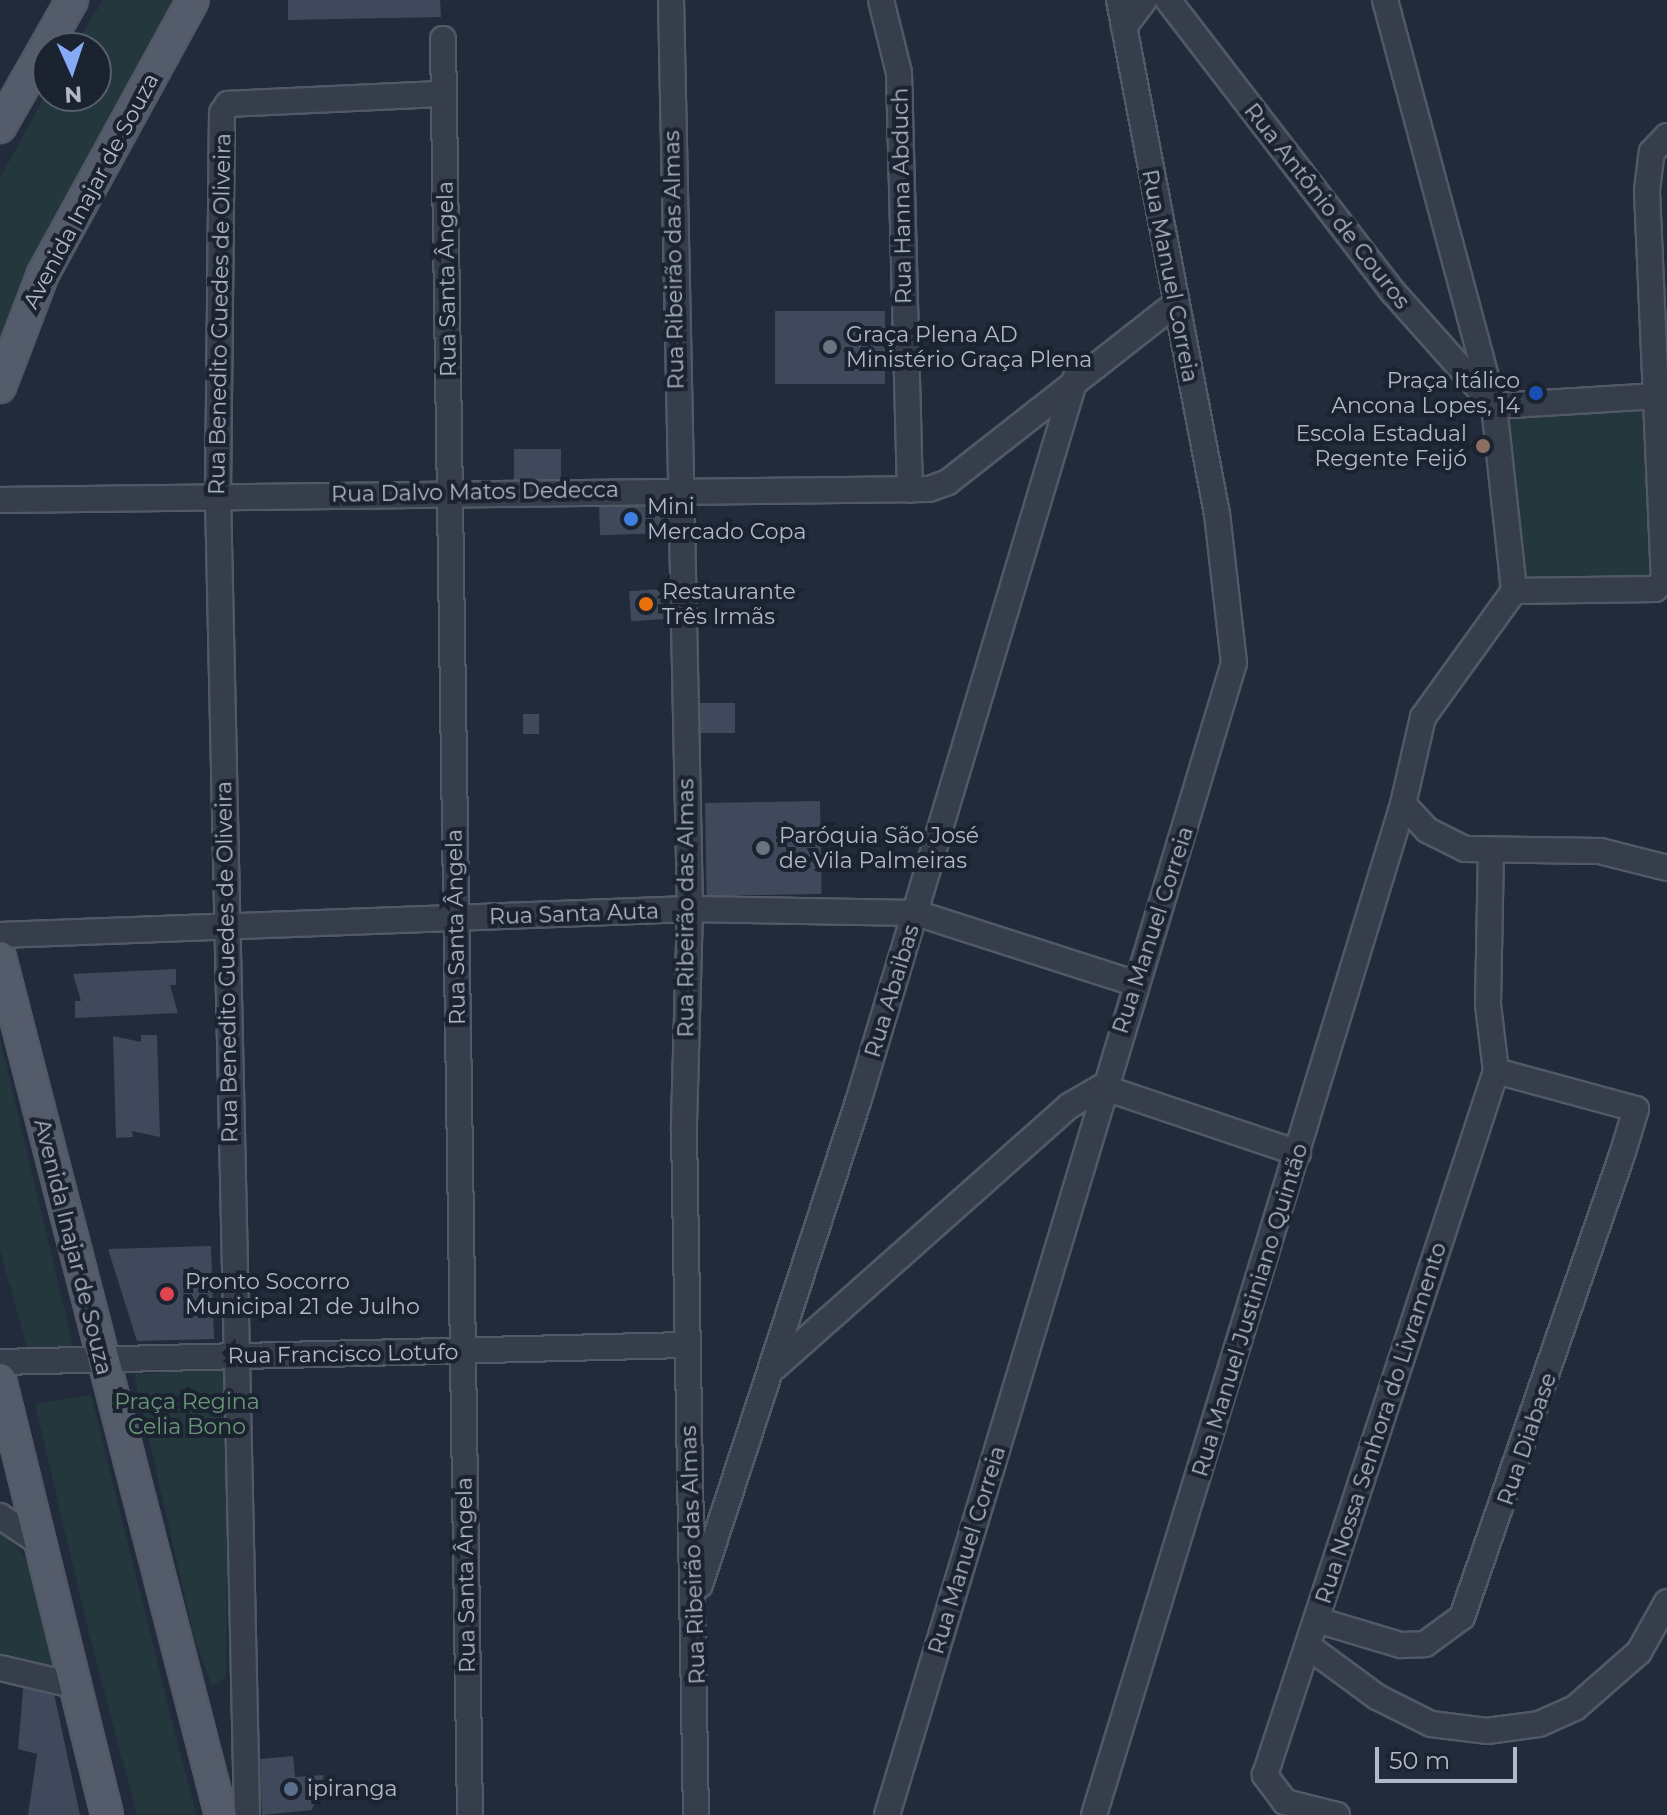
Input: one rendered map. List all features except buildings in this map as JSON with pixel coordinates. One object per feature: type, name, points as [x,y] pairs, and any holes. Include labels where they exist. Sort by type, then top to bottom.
[{"type":"main road","points":[[0,127],[72,0]]},
{"type":"main road","name":"Avenida Inajar de Souza","points":[[0,387],[43,274],[193,0]]},
{"type":"main road","name":"Avenida Inajar de Souza","points":[[0,957],[221,1815]]},
{"type":"main road","points":[[0,1379],[37,1541],[107,1815]]},
{"type":"street","name":"Rua Ribeirão das Almas","points":[[671,0],[676,488],[690,909],[686,1345],[695,1599],[696,1815]]},
{"type":"street","name":"Rua Hanna Abduch","points":[[881,0],[899,73],[910,490]]},
{"type":"street","name":"Rua Manuel Correia","points":[[887,1815],[1102,1087],[1137,984],[1234,663],[1217,514],[1119,0]]},
{"type":"street","points":[[1124,27],[1144,0]]},
{"type":"street","name":"Rua Antônio de Couros","points":[[1168,0],[1393,292],[1494,406]]},
{"type":"street","points":[[1385,0],[1494,406],[1514,591],[1661,587],[1667,549],[1647,190],[1664,142]]},
{"type":"street","name":"Rua Santa Ângela","points":[[443,39],[447,494],[470,1815]]},
{"type":"street","name":"Rua Benedito Guedes de Oliveira","points":[[247,1815],[218,494],[222,109],[444,94]]},
{"type":"street","name":"Rua Dalvo Matos Dedecca","points":[[0,500],[676,488],[910,490],[948,482],[1075,379],[1175,304]]},
{"type":"street","name":"Rua Abaibas","points":[[695,1599],[773,1369],[916,913],[1075,379]]},
{"type":"street","points":[[1494,406],[1658,396]]},
{"type":"street","name":"Rua Manuel Justiniano Quintão","points":[[1094,1815],[1403,804],[1423,717],[1514,591]]},
{"type":"street","points":[[1403,804],[1448,843],[1491,853],[1600,851],[1667,868]]},
{"type":"street","points":[[1491,853],[1488,1005],[1496,1071]]},
{"type":"street","name":"Rua Santa Auta","points":[[0,935],[690,909],[916,913],[1137,984]]},
{"type":"street","name":"Rua Diabase","points":[[1317,1620],[1401,1645],[1425,1644],[1462,1617],[1636,1109],[1496,1071]]},
{"type":"street","name":"Rua Nossa Senhora do Livramento","points":[[1337,1815],[1285,1802],[1265,1775],[1496,1071]]},
{"type":"street","points":[[773,1369],[1069,1106],[1102,1087],[1298,1153]]},
{"type":"street","name":"Rua Francisco Lotufo","points":[[0,1362],[103,1362],[686,1345]]},
{"type":"street","points":[[0,1516],[37,1541]]},
{"type":"street","points":[[1309,1647],[1377,1697],[1431,1724],[1487,1731],[1539,1724],[1575,1708],[1639,1652],[1667,1602]]},
{"type":"street","points":[[0,1668],[73,1685]]},
{"type":"green space","points":[[103,0],[174,0],[38,252],[0,350],[0,178],[36,112],[112,112],[112,32],[83,32]]},
{"type":"green space","points":[[1658,396],[1661,587],[1497,590],[1494,399]]},
{"type":"green space","points":[[0,1039],[75,1354],[29,1355],[0,1250]]},
{"type":"green space","name":"Praça Regina Celia Bono","points":[[229,1369],[226,1677],[212,1686],[194,1636],[134,1374]]},
{"type":"green space","points":[[91,1395],[197,1815],[137,1815],[89,1634],[35,1404]]},
{"type":"green space","points":[[0,1528],[42,1579],[65,1673],[0,1661]]},
{"type":"place","name":"Graça Plena AD Ministério Graça Plena","points":[[830,347]]},
{"type":"place","name":"Praça Itálico Ancona Lopes, 14","points":[[1536,393]]},
{"type":"place","name":"Escola Estadual Regente Feijó","points":[[1483,446]]},
{"type":"place","name":"Mini Mercado Copa","points":[[631,519]]},
{"type":"place","name":"Restaurante Três Irmãs","points":[[646,604]]},
{"type":"place","name":"Paróquia São José de Vila Palmeiras","points":[[763,848]]},
{"type":"place","name":"Pronto Socorro Municipal 21 de Julho","points":[[167,1294]]},
{"type":"place","name":"ipiranga","points":[[291,1789]]}]
